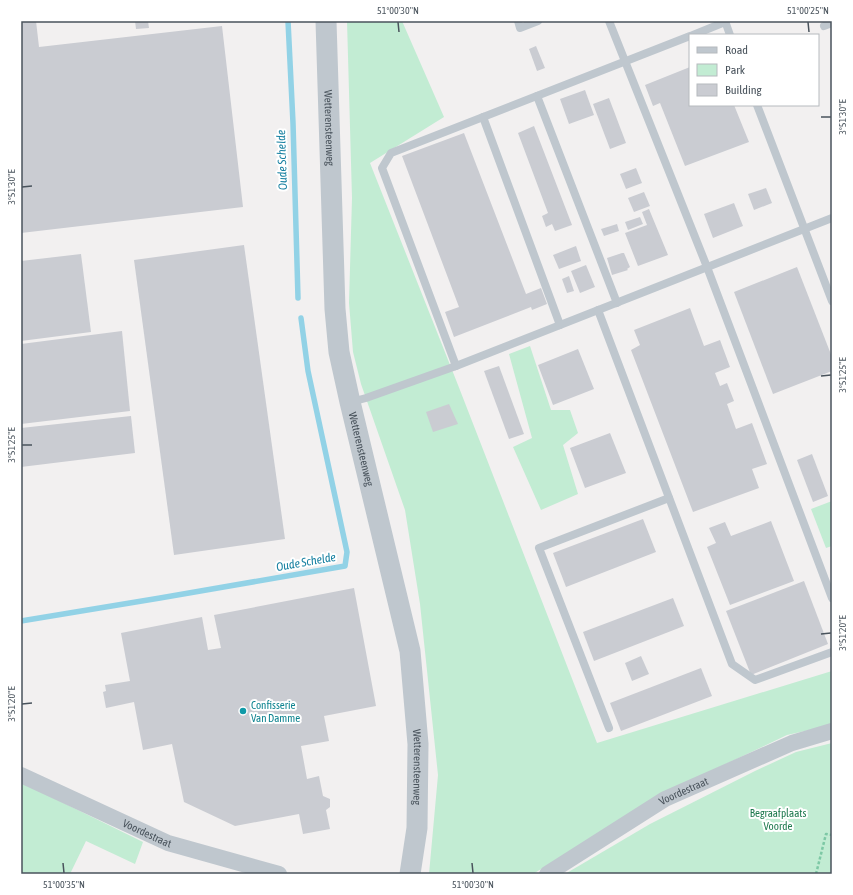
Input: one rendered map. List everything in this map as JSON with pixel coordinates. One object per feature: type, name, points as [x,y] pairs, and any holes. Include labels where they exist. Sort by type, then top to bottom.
[{"type":"street","name":"Wetterensteenweg","points":[[326,21],[335,309],[339,352],[410,651],[418,744],[417,828],[410,874]]},
{"type":"street","name":"Voordestraat","points":[[548,874],[664,799],[792,743],[832,731]]},
{"type":"street","name":"Voordestraat","points":[[21,775],[168,843],[279,874]]},
{"type":"lane","points":[[518,21],[520,28],[538,21]]},
{"type":"lane","points":[[610,21],[707,267],[832,598]]},
{"type":"lane","points":[[695,34],[725,22],[730,34]]},
{"type":"lane","points":[[824,26],[832,23]]},
{"type":"lane","points":[[456,366],[382,168],[391,153],[689,36]]},
{"type":"lane","points":[[537,96],[617,303]]},
{"type":"lane","points":[[757,106],[832,301]]},
{"type":"lane","points":[[484,117],[560,325]]},
{"type":"lane","points":[[350,402],[366,398],[456,366],[832,218]]},
{"type":"lane","points":[[598,310],[732,664],[755,680],[832,652]]},
{"type":"lane","points":[[609,728],[539,548],[669,498]]},
{"type":"path","points":[[816,874],[826,834],[832,835]]},
{"type":"green space","points":[[347,21],[402,21],[444,117],[370,163],[597,743],[832,671],[832,725],[787,735],[665,793],[533,874],[429,874],[438,775],[420,604],[405,510],[361,384],[353,352],[349,303],[352,198]]},
{"type":"green space","points":[[530,346],[551,410],[570,410],[578,433],[563,445],[578,494],[541,510],[513,447],[532,438],[509,354]]},
{"type":"green space","points":[[832,501],[832,546],[826,548],[811,509]]},
{"type":"green space","name":"Begraafplaats Voorde","points":[[832,743],[832,874],[565,874],[650,824],[755,771],[796,752]]},
{"type":"green space","points":[[21,782],[143,842],[135,864],[86,841],[70,874],[21,874]]},
{"type":"building","points":[[21,21],[36,21],[39,47],[222,26],[243,207],[21,233]]},
{"type":"building","points":[[135,21],[148,21],[149,28],[136,29]]},
{"type":"building","points":[[536,46],[545,68],[537,71],[529,49]]},
{"type":"building","points":[[689,67],[689,106],[734,106],[749,142],[685,166],[660,103],[653,106],[645,85]]},
{"type":"building","points":[[585,90],[594,115],[569,124],[560,99]]},
{"type":"building","points":[[609,98],[626,143],[610,149],[593,104]]},
{"type":"building","points":[[534,126],[572,225],[555,231],[552,224],[546,227],[542,216],[548,213],[518,133]]},
{"type":"building","points":[[464,133],[526,294],[541,288],[547,304],[532,310],[531,307],[454,337],[445,312],[459,307],[402,156]]},
{"type":"building","points":[[636,168],[642,183],[626,189],[620,174]]},
{"type":"building","points":[[766,188],[772,203],[754,210],[748,194]]},
{"type":"building","points":[[644,192],[650,206],[634,212],[628,198]]},
{"type":"building","points":[[734,203],[743,226],[713,238],[704,214]]},
{"type":"building","points":[[649,209],[668,255],[638,266],[625,233],[647,225],[642,212]]},
{"type":"building","points":[[640,217],[643,224],[628,230],[625,222]]},
{"type":"building","points":[[617,224],[619,231],[604,236],[601,229]]},
{"type":"building","points":[[244,245],[285,539],[174,555],[134,260]]},
{"type":"building","points":[[576,246],[581,261],[559,269],[553,255]]},
{"type":"building","points":[[624,253],[630,267],[627,269],[628,270],[612,275],[607,258]]},
{"type":"building","points":[[81,254],[91,332],[21,341],[21,261]]},
{"type":"building","points":[[586,265],[595,287],[580,293],[571,271]]},
{"type":"building","points":[[797,267],[832,357],[832,371],[773,394],[734,292]]},
{"type":"building","points":[[569,276],[574,291],[567,293],[562,279]]},
{"type":"building","points":[[690,308],[704,346],[720,340],[730,367],[715,373],[720,386],[727,383],[734,401],[727,404],[736,429],[752,423],[767,464],[752,469],[759,488],[693,512],[631,350],[640,345],[634,330]]},
{"type":"building","points":[[122,331],[130,411],[21,424],[21,344]]},
{"type":"building","points":[[578,349],[594,389],[553,405],[538,365]]},
{"type":"building","points":[[499,366],[524,434],[509,439],[484,371]]},
{"type":"building","points":[[449,404],[458,424],[433,432],[426,412]]},
{"type":"building","points":[[131,416],[135,453],[21,467],[21,428]]},
{"type":"building","points":[[610,433],[626,473],[585,488],[570,448]]},
{"type":"building","points":[[812,454],[828,496],[813,502],[797,460]]},
{"type":"building","points":[[643,519],[656,552],[566,587],[553,553]]},
{"type":"building","points":[[771,521],[794,581],[730,605],[707,547],[716,543],[709,528],[725,522],[731,536]]},
{"type":"building","points":[[804,581],[828,644],[751,675],[726,611]]},
{"type":"building","name":"Confisserie Van Damme","points":[[354,588],[376,706],[324,716],[329,741],[301,746],[307,779],[319,776],[323,796],[330,799],[330,807],[326,810],[330,829],[303,834],[299,814],[235,826],[184,802],[172,744],[143,750],[134,702],[106,708],[103,692],[106,691],[105,685],[130,681],[121,633],[202,617],[208,650],[221,648],[214,615]]},
{"type":"building","points":[[673,598],[684,626],[594,661],[583,632]]},
{"type":"building","points":[[641,656],[649,674],[632,681],[625,663]]},
{"type":"building","points":[[701,668],[712,696],[621,731],[610,703]]},
{"type":"waterway","name":"Oude Schelde","points":[[288,21],[293,123],[298,298]]},
{"type":"waterway","name":"Oude Schelde","points":[[21,621],[345,566],[347,552],[308,371],[301,318]]},
{"type":"place","name":"Confisserie Van Damme","points":[[243,711]]}]
